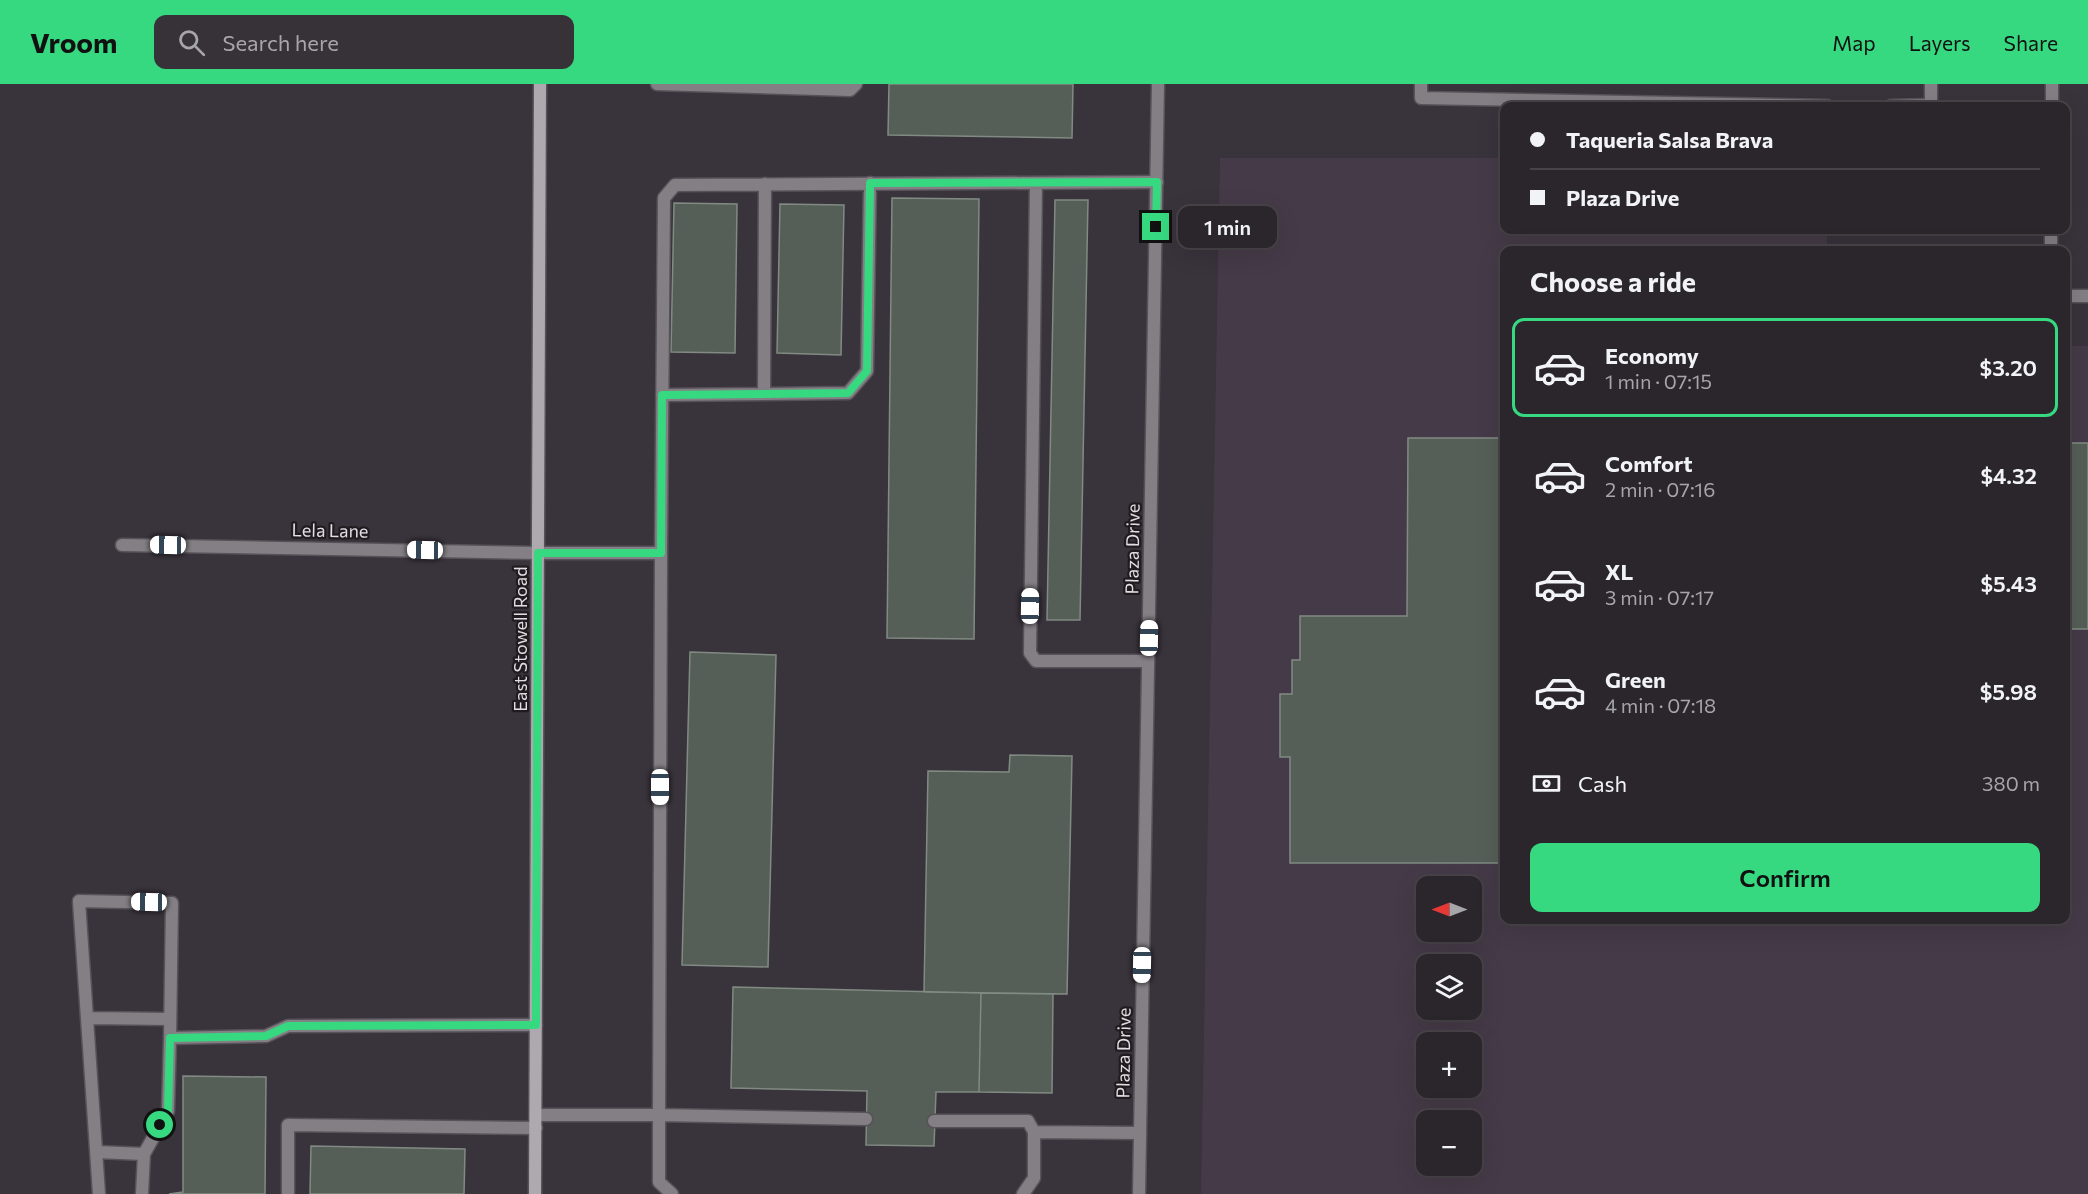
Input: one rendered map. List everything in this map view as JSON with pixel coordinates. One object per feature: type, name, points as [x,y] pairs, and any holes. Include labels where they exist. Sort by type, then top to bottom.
[{"type":"main road","name":"East Stowell Road","points":[[535,1194],[540,84]]},
{"type":"street","points":[[657,84],[850,90],[856,84]]},
{"type":"street","name":"Plaza Drive","points":[[1139,1194],[1158,84]]},
{"type":"street","points":[[1421,84],[1421,98],[1624,102]]},
{"type":"street","points":[[1931,84],[1931,102]]},
{"type":"street","points":[[2052,84],[2052,102]]},
{"type":"street","points":[[672,1194],[659,1182],[664,198],[675,185],[1157,182]]},
{"type":"street","points":[[662,395],[848,393],[867,371],[870,183]]},
{"type":"street","points":[[1036,183],[1030,653],[1036,661],[1148,661]]},
{"type":"street","points":[[764,394],[765,184]]},
{"type":"street","points":[[2070,296],[2088,296]]},
{"type":"street","name":"Lela Lane","points":[[122,544],[538,553],[661,553]]},
{"type":"street","points":[[99,1194],[80,901],[172,903],[168,1111],[144,1154],[142,1194]]},
{"type":"street","points":[[88,1018],[170,1019]]},
{"type":"street","points":[[170,1038],[266,1036],[288,1026],[536,1025]]},
{"type":"street","points":[[288,1194],[288,1125],[536,1122],[659,1115],[866,1119]]},
{"type":"street","points":[[934,1120],[1028,1121],[1034,1132],[1034,1178],[1023,1194]]},
{"type":"street","points":[[1034,1132],[1140,1133]]},
{"type":"street","points":[[97,1152],[144,1154]]},
{"type":"shaded area","points":[[1220,158],[1500,158],[1500,234],[1827,234],[1827,246],[1500,246],[1500,924],[2070,924],[2070,346],[2088,346],[2088,1194],[1201,1194]]},
{"type":"building","points":[[889,84],[1073,84],[1072,138],[888,135]]},
{"type":"building","points":[[892,198],[979,199],[974,639],[887,638]]},
{"type":"building","points":[[1055,200],[1088,200],[1080,620],[1047,620]]},
{"type":"building","points":[[674,203],[737,204],[735,353],[671,352]]},
{"type":"building","points":[[780,204],[844,205],[841,355],[777,353]]},
{"type":"building","points":[[1408,438],[1500,438],[1500,863],[1290,863],[1290,757],[1280,757],[1280,694],[1292,694],[1292,660],[1300,660],[1300,616],[1407,616]]},
{"type":"building","points":[[2070,443],[2088,443],[2088,629],[2070,629]]},
{"type":"building","points":[[690,652],[776,655],[768,967],[682,965]]},
{"type":"building","points":[[1010,755],[1072,756],[1067,994],[924,992],[928,771],[1009,772]]},
{"type":"building","points":[[733,987],[981,993],[979,1092],[936,1092],[934,1146],[866,1145],[867,1091],[731,1088]]},
{"type":"building","points":[[981,993],[1053,994],[1052,1093],[979,1092]]},
{"type":"building","points":[[183,1076],[266,1077],[265,1194],[169,1194],[183,1192]]},
{"type":"building","points":[[311,1146],[465,1149],[464,1194],[310,1194]]},
{"type":"route","points":[[160,1125],[168,1111],[170,1038],[266,1036],[288,1026],[536,1025],[538,553],[661,553],[662,395],[848,393],[867,371],[870,183],[1157,182],[1156,227]]}]
